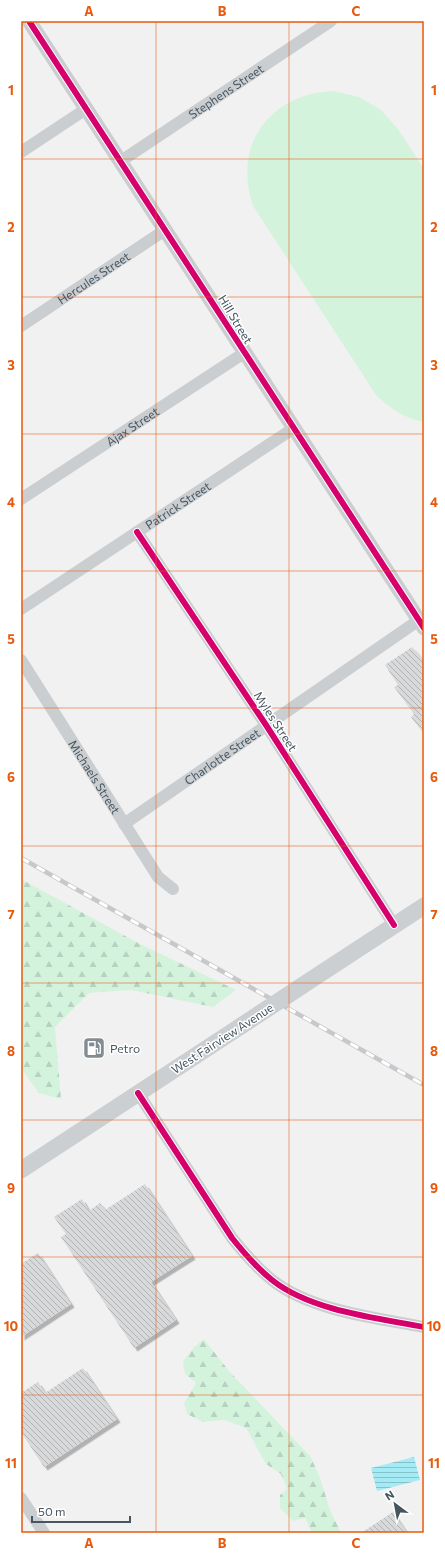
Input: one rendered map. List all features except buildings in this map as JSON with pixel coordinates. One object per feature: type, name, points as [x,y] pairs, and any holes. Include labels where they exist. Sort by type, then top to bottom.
[{"type":"main road","name":"West Fairview Avenue","points":[[21,1170],[424,906]]},
{"type":"street","name":"Hill Street","points":[[29,21],[421,624]]},
{"type":"street","name":"Stephens Street","points":[[120,161],[331,21]]},
{"type":"street","points":[[21,152],[86,109]]},
{"type":"street","name":"Hercules Street","points":[[21,326],[165,230]]},
{"type":"street","name":"Ajax Street","points":[[21,499],[244,353]]},
{"type":"street","name":"Patrick Street","points":[[21,609],[294,428]]},
{"type":"street","name":"Myles Street","points":[[137,532],[266,725],[394,925]]},
{"type":"street","name":"Charlotte Street","points":[[124,824],[266,725],[421,624]]},
{"type":"street","name":"Michaels Street","points":[[21,660],[158,877],[173,889]]},
{"type":"street","points":[[138,1093],[232,1238],[249,1259],[273,1281],[304,1298],[345,1311],[424,1327]]},
{"type":"street","points":[[21,1498],[44,1533]]},
{"type":"green space","points":[[334,91],[359,97],[381,110],[398,129],[424,169],[424,422],[404,416],[376,395],[253,206],[248,184],[248,163],[253,143],[262,126],[275,112],[291,101],[311,94]]},
{"type":"green space","points":[[21,879],[138,943],[236,990],[213,1007],[131,990],[89,993],[55,1027],[61,1099],[39,1093],[21,1068]]},
{"type":"green space","points":[[204,1339],[229,1371],[310,1456],[319,1475],[330,1510],[341,1533],[312,1533],[305,1518],[293,1521],[280,1508],[280,1495],[287,1489],[281,1474],[266,1464],[246,1428],[224,1420],[203,1422],[187,1414],[184,1403],[196,1383],[185,1374],[183,1361],[194,1347]]},
{"type":"water","points":[[414,1457],[420,1480],[377,1491],[371,1468]]},
{"type":"railway","points":[[21,858],[424,1085]]},
{"type":"cycle path","points":[[29,21],[424,628]]},
{"type":"cycle path","points":[[137,532],[266,725],[394,925]]},
{"type":"cycle path","points":[[138,1093],[232,1238],[251,1260],[272,1280],[288,1291],[325,1306],[345,1312],[424,1327]]},
{"type":"place","name":"Petro","points":[[94,1048]]}]
